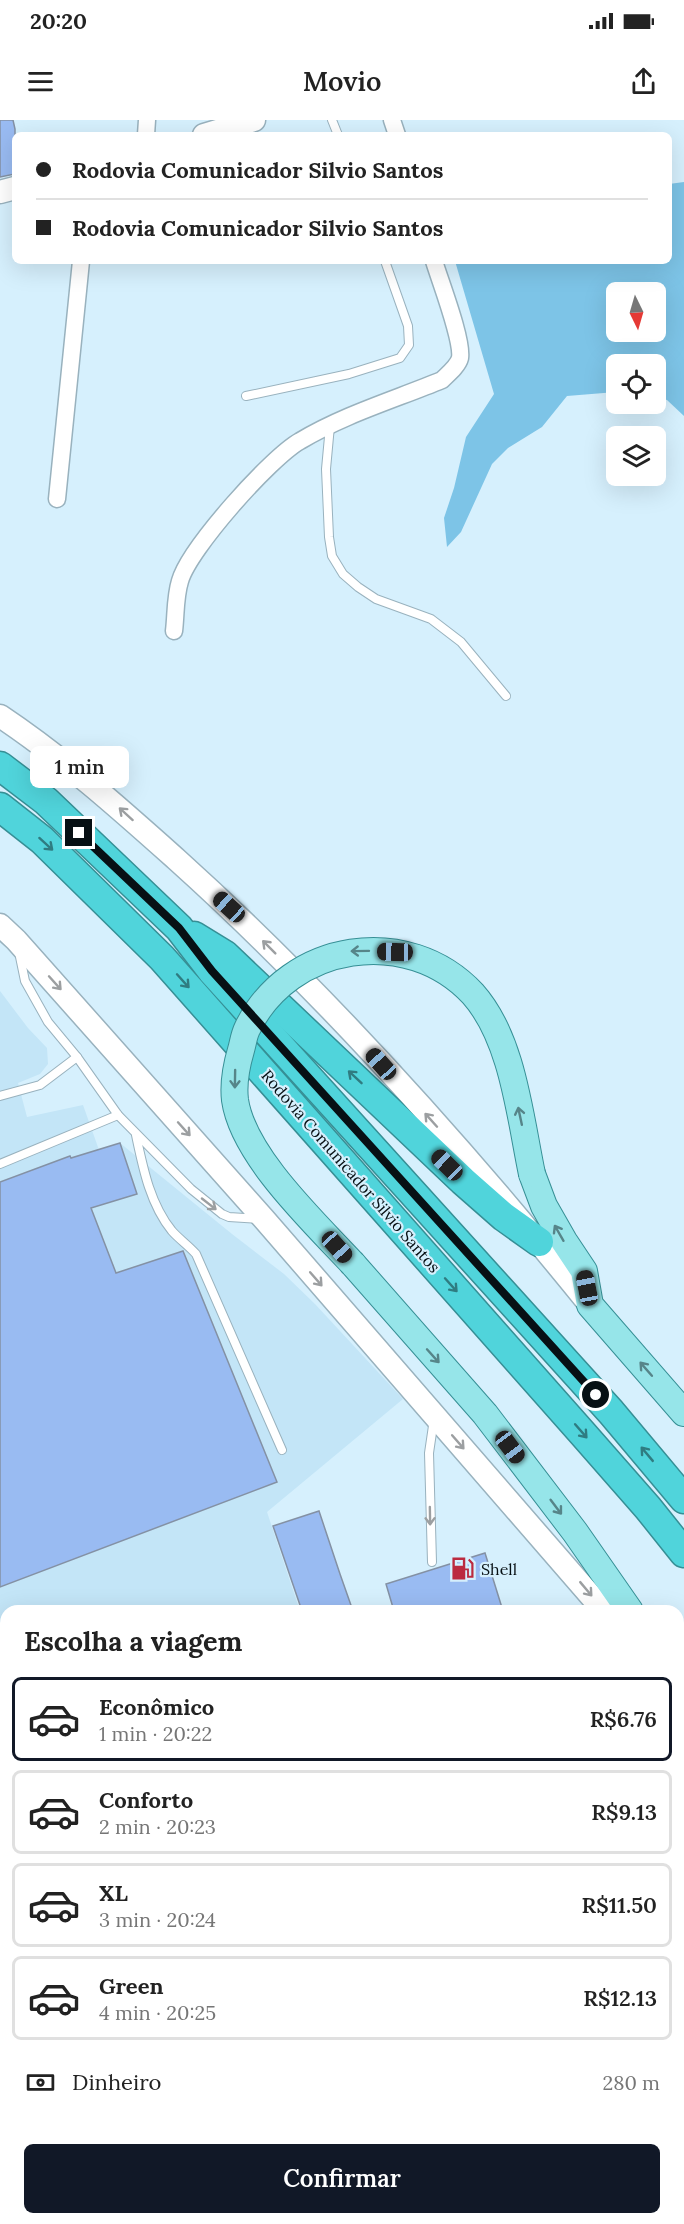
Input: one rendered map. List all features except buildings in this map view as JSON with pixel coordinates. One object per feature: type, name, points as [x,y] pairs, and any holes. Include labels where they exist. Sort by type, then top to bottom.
[{"type":"highway","name":"Rodovia Comunicador Silvio Santos","points":[[0,766],[46,801],[179,928],[212,971],[603,1403],[684,1499]]},
{"type":"highway","name":"Rodovia Comunicador Silvio Santos","points":[[0,807],[42,840],[162,958],[606,1459],[684,1553]]},
{"type":"highway","points":[[179,928],[225,955],[463,1181],[504,1217],[539,1242]]},
{"type":"main road","points":[[218,132],[246,126]]},
{"type":"main road","points":[[0,716],[115,804],[229,907],[317,994],[508,1204],[590,1305],[684,1413]]},
{"type":"main road","points":[[8,933],[264,1219],[599,1605]]},
{"type":"main road","points":[[590,1305],[584,1271],[543,1206],[532,1174],[509,1065],[491,1020],[474,995],[453,976],[417,957],[395,952],[352,951],[318,960],[270,995],[247,1029],[235,1071],[235,1101],[245,1131],[275,1178],[485,1414],[575,1532],[626,1605]]},
{"type":"street","points":[[57,499],[81,264]]},
{"type":"street","points":[[174,631],[180,582],[184,570],[208,535],[259,476],[298,442],[330,425],[442,380],[454,368],[460,358],[459,342],[435,264]]},
{"type":"lane","points":[[246,396],[349,374],[400,358],[409,345],[408,326],[386,264]]},
{"type":"lane","points":[[330,425],[326,469],[329,537],[333,556],[344,574],[376,599],[431,619],[461,642],[506,696]]},
{"type":"lane","points":[[8,933],[25,981],[48,1022],[136,1135],[191,1189],[222,1214],[229,1217],[264,1219]]},
{"type":"lane","points":[[0,1096],[40,1085],[77,1057]]},
{"type":"lane","points":[[0,1164],[118,1114]]},
{"type":"lane","points":[[136,1135],[145,1177],[159,1212],[173,1232],[196,1254],[282,1449]]},
{"type":"lane","points":[[432,1562],[429,1453],[435,1416]]},
{"type":"shaded area","points":[[684,182],[684,416],[666,400],[666,354],[606,354],[606,393],[567,396],[542,427],[508,448],[492,464],[461,532],[447,547],[444,518],[466,437],[494,394],[456,264],[672,264],[672,184]]},
{"type":"shaded area","points":[[0,991],[28,1028],[47,1048],[48,1064],[40,1074],[18,1083],[27,1117],[83,1105],[99,1150],[120,1143],[284,1274],[403,1399],[267,1512],[298,1605],[0,1605]]},
{"type":"place","name":"Shell","points":[[463,1569]]},
{"type":"route","points":[[79,833],[179,928],[212,971],[596,1395]]}]
